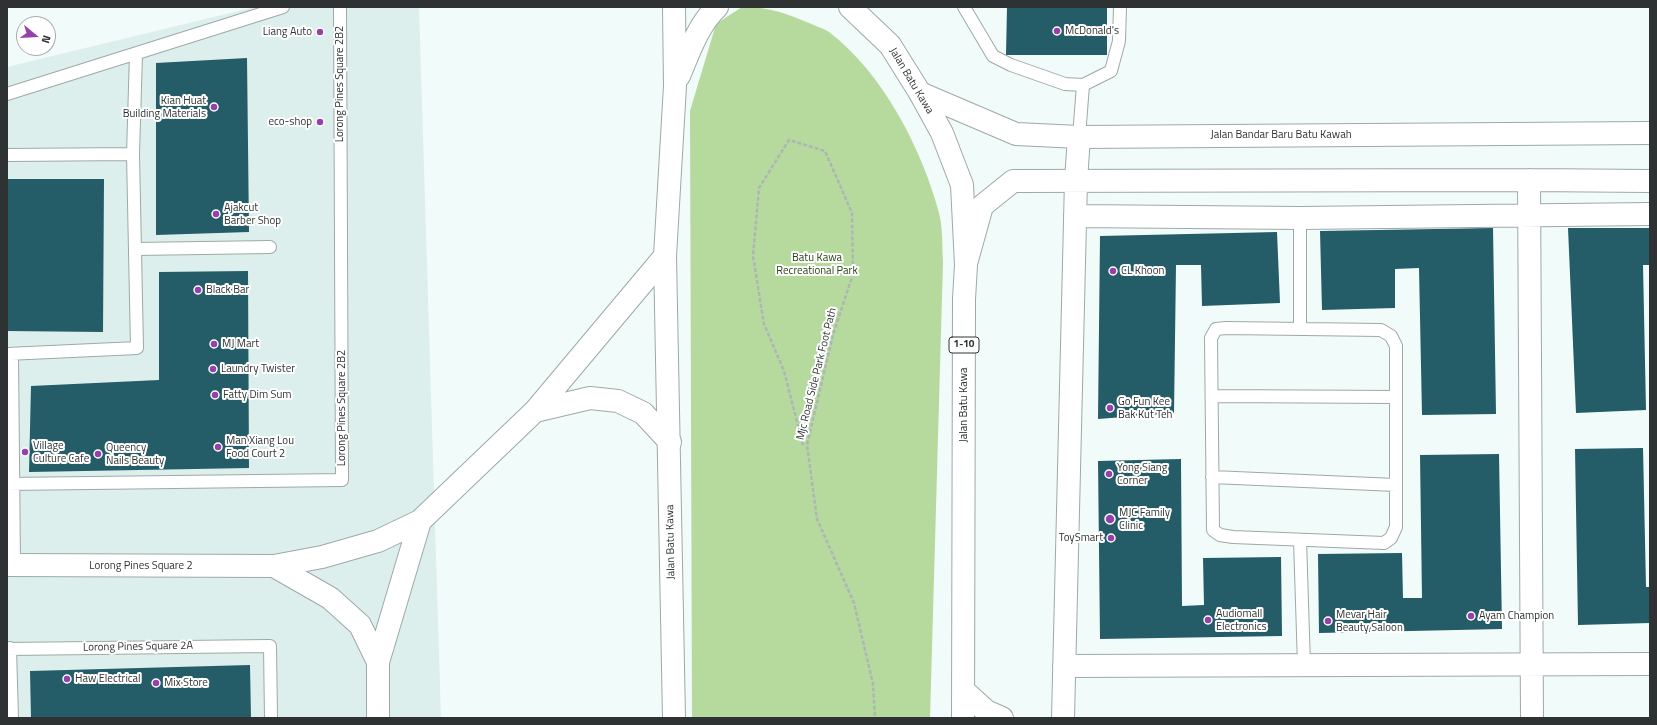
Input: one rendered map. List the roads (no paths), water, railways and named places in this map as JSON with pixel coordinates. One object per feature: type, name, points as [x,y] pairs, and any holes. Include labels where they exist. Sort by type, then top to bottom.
[{"type":"main road","name":"Jalan Batu Kawa","points":[[674,7],[675,86],[665,256],[670,442],[674,718]]},
{"type":"main road","points":[[675,86],[692,45],[708,15],[717,7]]},
{"type":"main road","name":"Jalan Batu Kawa","points":[[850,7],[890,45],[920,92],[942,133],[962,185],[966,265],[964,298],[963,718]]},
{"type":"main road","name":"Jalan Bandar Baru Batu Kawah","points":[[920,92],[1016,134],[1079,137],[1650,133]]},
{"type":"main road","points":[[1063,718],[1075,216],[1079,137]]},
{"type":"main road","points":[[1529,180],[1532,718]]},
{"type":"main road","points":[[966,265],[982,206],[1013,181],[1650,181]]},
{"type":"main road","points":[[1075,216],[1300,218],[1650,214]]},
{"type":"main road","points":[[378,718],[378,662],[420,521],[535,411],[665,256]]},
{"type":"main road","points":[[535,411],[590,398],[618,401],[643,413],[670,442]]},
{"type":"main road","name":"Lorong Pines Square 2","points":[[10,565],[274,566],[322,557],[378,540],[420,521]]},
{"type":"main road","points":[[274,566],[330,598],[360,625],[378,662]]},
{"type":"main road","points":[[1064,666],[1650,664]]},
{"type":"main road","points":[[964,691],[986,711],[1002,718]]},
{"type":"lane","points":[[7,94],[283,7]]},
{"type":"lane","name":"Lorong Pines Square 2B2","points":[[10,484],[342,480],[340,7]]},
{"type":"lane","points":[[964,7],[993,56],[1010,65],[1066,84],[1083,85],[1111,71],[1119,41],[1120,7]]},
{"type":"lane","points":[[10,565],[10,354],[137,348],[133,154],[136,54]]},
{"type":"lane","points":[[1079,137],[1083,85]]},
{"type":"lane","points":[[7,155],[133,154]]},
{"type":"lane","points":[[1300,218],[1300,329]]},
{"type":"lane","points":[[135,249],[270,247]]},
{"type":"lane","points":[[1216,329],[1300,329],[1381,330],[1391,336],[1396,346],[1396,527],[1391,538],[1384,543],[1233,537],[1220,535],[1213,530],[1211,338],[1216,329]]},
{"type":"lane","points":[[1212,396],[1396,396]]},
{"type":"lane","points":[[1212,478],[1396,485]]},
{"type":"lane","points":[[1300,540],[1304,665]]},
{"type":"lane","name":"Lorong Pines Square 2A","points":[[8,648],[270,646],[271,718]]},
{"type":"lane","points":[[8,648],[12,718]]},
{"type":"place","name":"McDonald's","points":[[1057,31]]},
{"type":"place","name":"Liang Auto","points":[[320,32]]},
{"type":"place","name":"Kian Huat Building Materials","points":[[214,107]]},
{"type":"place","name":"eco-shop","points":[[320,122]]},
{"type":"place","name":"Ajakcut Barber Shop","points":[[216,214]]},
{"type":"place","name":"CL Khoon","points":[[1113,271]]},
{"type":"place","name":"Black Bar","points":[[198,290]]},
{"type":"place","name":"MJ Mart","points":[[214,344]]},
{"type":"place","name":"Laundry Twister","points":[[213,369]]},
{"type":"place","name":"Fatty Dim Sum","points":[[215,395]]},
{"type":"place","name":"Go Fun Kee Bak Kut Teh","points":[[1110,408]]},
{"type":"place","name":"Man Xiang Lou Food Court 2","points":[[218,447]]},
{"type":"place","name":"Village Culture Cafe","points":[[25,452]]},
{"type":"place","name":"Queency Nails Beauty","points":[[98,454]]},
{"type":"place","name":"Yong Siang Corner","points":[[1109,474]]},
{"type":"place","name":"MJC Family Clinic","points":[[1110,519]]},
{"type":"place","name":"ToySmart","points":[[1111,538]]},
{"type":"place","name":"Ayam Champion","points":[[1471,616]]},
{"type":"place","name":"Audiomall Electronics","points":[[1208,620]]},
{"type":"place","name":"Mevar Hair Beauty Saloon","points":[[1328,621]]},
{"type":"place","name":"Haw Electrical","points":[[67,679]]},
{"type":"place","name":"Mix Store","points":[[156,683]]},
{"type":"park label","name":"Batu Kawa Recreational Park","points":[[817,264]]}]
